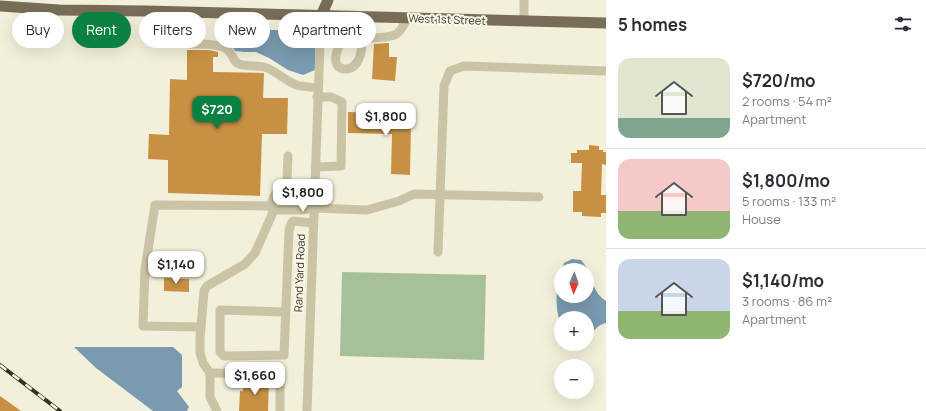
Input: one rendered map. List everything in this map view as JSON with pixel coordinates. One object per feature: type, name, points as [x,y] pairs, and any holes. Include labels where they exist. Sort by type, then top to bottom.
[{"type":"main road","points":[[320,12],[321,0]]},
{"type":"main road","points":[[322,12],[328,0]]},
{"type":"main road","name":"West 1st Street","points":[[0,6],[59,10],[278,15]]},
{"type":"main road","name":"West 1st Street","points":[[376,17],[606,23]]},
{"type":"street","points":[[524,0],[524,21]]},
{"type":"street","points":[[376,38],[388,37],[397,34],[402,29],[407,18]]},
{"type":"street","points":[[206,45],[222,46],[228,49],[236,63],[240,65],[263,67],[276,72],[295,84],[342,102],[341,166],[315,167]]},
{"type":"street","name":"Rand Yard Road","points":[[307,411],[319,48]]},
{"type":"street","points":[[338,48],[335,60],[340,68],[347,69],[355,66],[362,48]]},
{"type":"street","points":[[319,60],[335,60]]},
{"type":"street","points":[[438,252],[444,86],[450,71],[464,66],[606,71]]},
{"type":"street","points":[[217,411],[210,398],[210,373],[203,363],[200,353],[204,292],[207,286],[245,264],[255,253],[273,208],[272,200],[275,194],[286,182],[288,156]]},
{"type":"street","points":[[201,327],[143,326],[145,269],[155,205],[302,210],[313,208],[367,210],[399,201],[414,194],[539,197]]},
{"type":"street","points":[[285,312],[220,310],[220,352],[224,356],[284,355],[289,231],[293,221],[313,223]]},
{"type":"street","points":[[210,373],[280,374],[280,411]]},
{"type":"green space","points":[[342,272],[486,275],[484,360],[340,356]]},
{"type":"water","points":[[270,30],[278,30],[278,48],[316,48],[315,70],[303,75],[288,70],[256,52],[235,51],[233,48],[270,48]]},
{"type":"water","points":[[572,259],[581,260],[583,263],[564,263]]},
{"type":"water","points":[[594,286],[599,295],[606,301],[606,323],[594,331],[594,311],[558,311],[557,303],[594,303]]},
{"type":"water","points":[[74,347],[173,347],[182,355],[182,387],[177,391],[189,407],[187,411],[153,411],[96,368]]},
{"type":"building","points":[[389,43],[389,57],[397,57],[395,81],[372,79],[374,48],[376,48],[376,44]]},
{"type":"building","points":[[187,50],[209,50],[218,52],[218,57],[213,57],[213,72],[264,73],[263,98],[288,98],[287,134],[262,134],[260,196],[168,193],[168,160],[148,159],[149,134],[169,135],[170,79],[187,80]]},
{"type":"building","points":[[348,112],[384,113],[384,123],[411,124],[410,175],[391,174],[392,134],[348,133]]},
{"type":"building","points":[[589,145],[599,146],[599,150],[606,152],[606,165],[602,164],[601,195],[606,195],[606,213],[601,213],[601,217],[582,216],[582,212],[573,212],[573,191],[581,191],[582,163],[571,163],[571,153],[577,153],[577,150],[589,150]]},
{"type":"building","points":[[164,278],[189,279],[189,292],[164,291]]},
{"type":"building","points":[[243,379],[269,380],[268,411],[239,411],[240,391],[243,391]]},
{"type":"building","points":[[0,396],[21,411],[0,411]]},
{"type":"railway","points":[[0,365],[60,411]]}]
